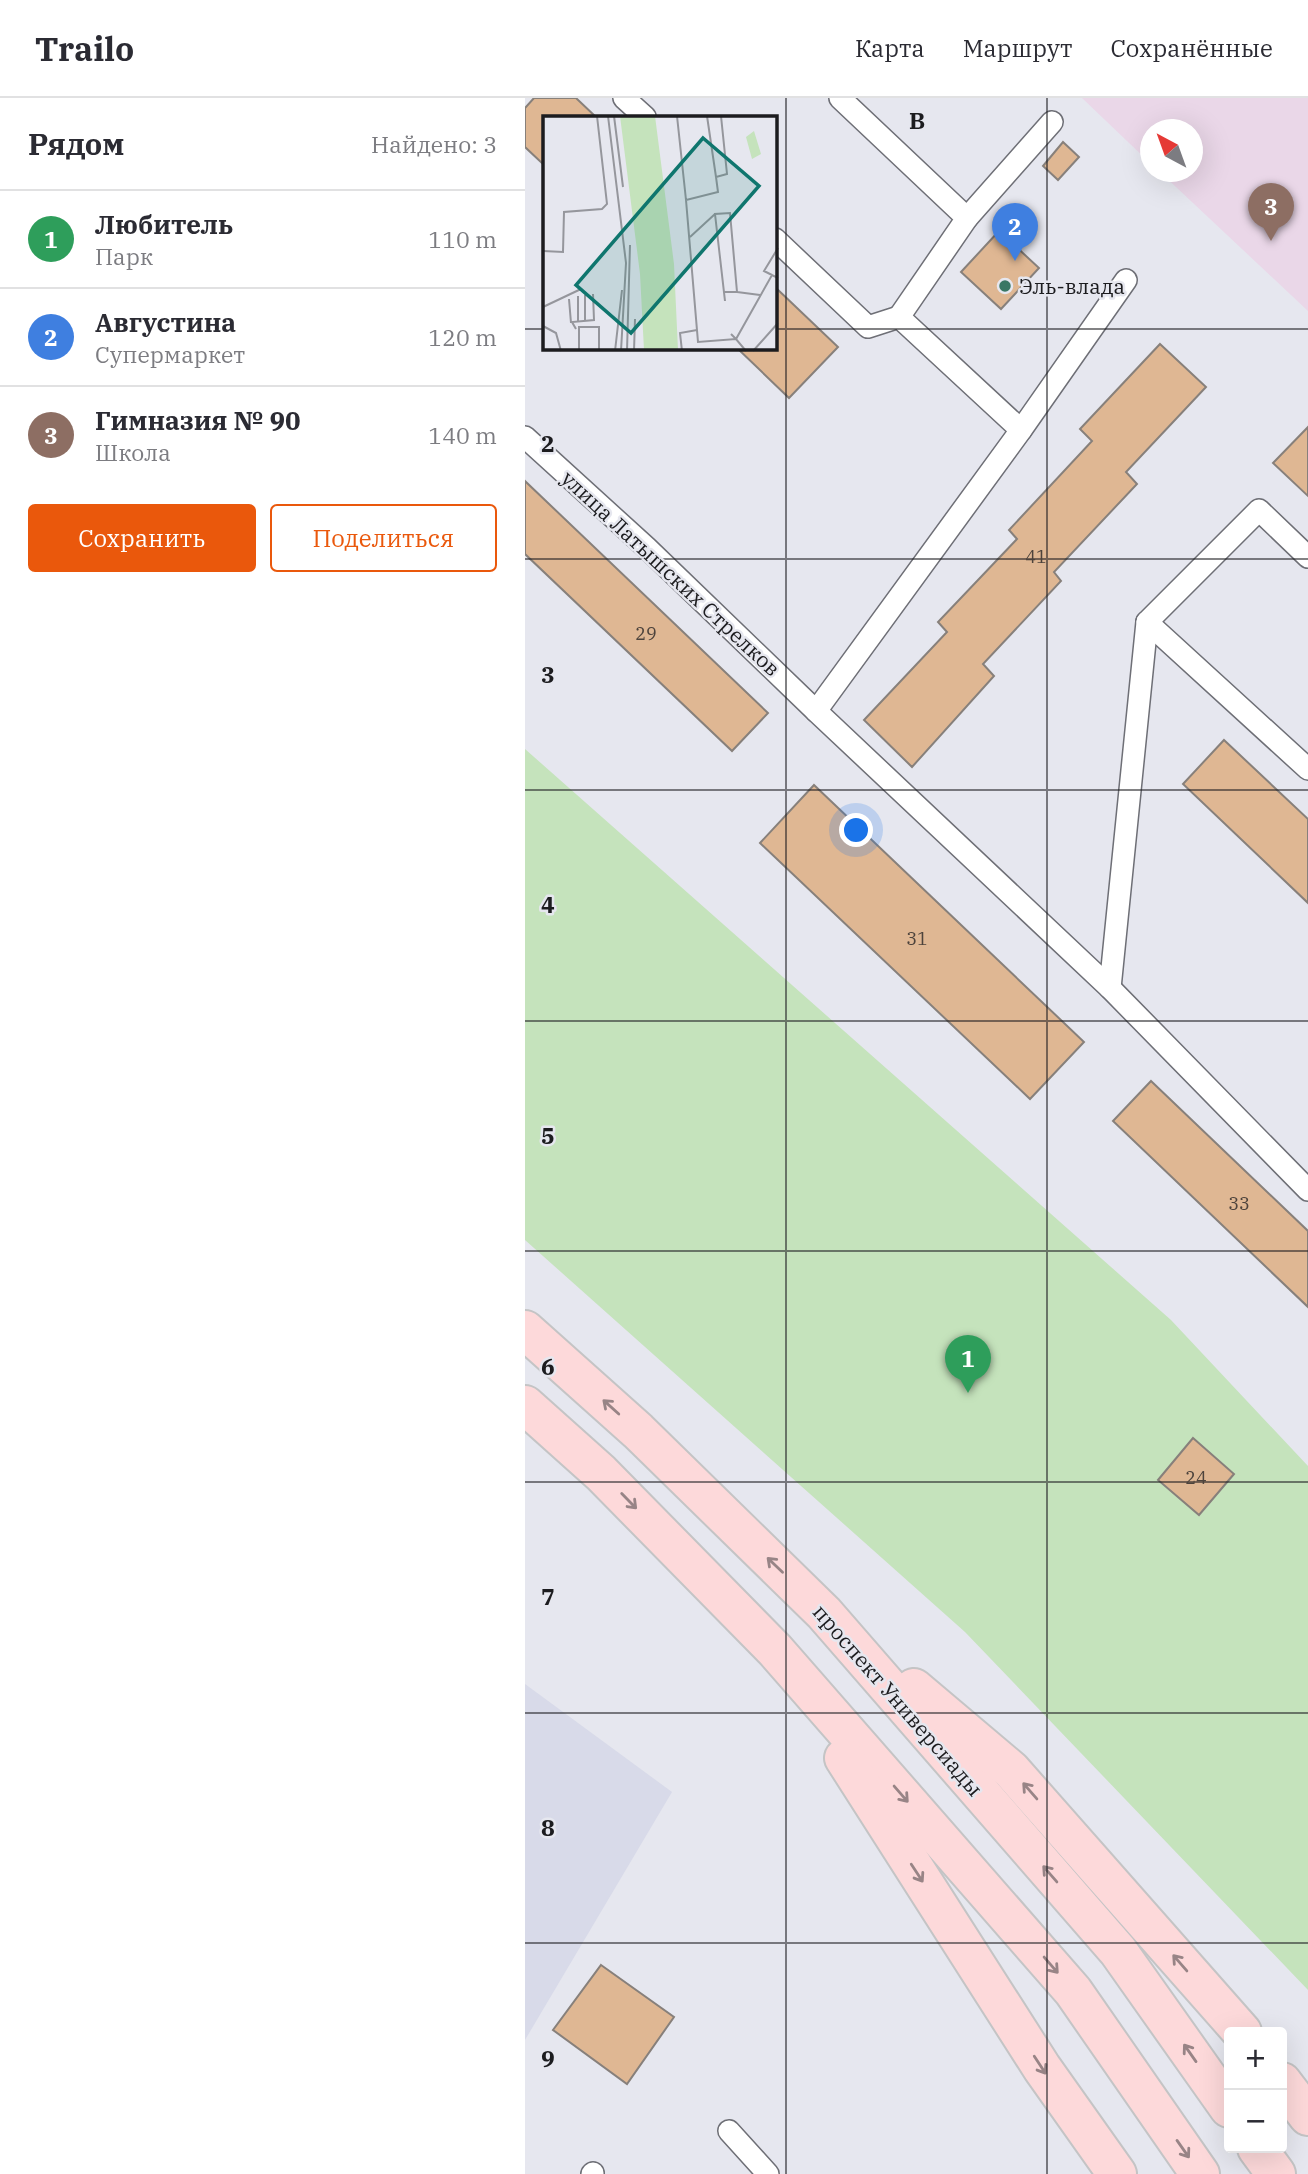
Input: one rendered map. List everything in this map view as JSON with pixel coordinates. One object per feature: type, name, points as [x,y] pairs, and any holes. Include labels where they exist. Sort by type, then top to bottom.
[{"type":"main road","name":"проспект Универсиады","points":[[525,1329],[638,1431],[824,1613],[1118,1951],[1224,2101]]},
{"type":"main road","points":[[525,1405],[601,1473],[775,1650],[1073,1991],[1201,2174]]},
{"type":"main road","points":[[824,1613],[1011,1770],[1238,2027]]},
{"type":"main road","points":[[775,1650],[1042,2068],[1117,2174]]},
{"type":"main road","points":[[1287,2089],[1308,2116]]},
{"type":"main road","points":[[1261,2153],[1276,2174]]},
{"type":"lane","points":[[624,98],[644,116]]},
{"type":"lane","points":[[840,98],[967,218]]},
{"type":"lane","points":[[777,242],[868,327],[899,317],[967,218],[1052,122]]},
{"type":"lane","points":[[816,711],[1021,430],[1126,280]]},
{"type":"lane","points":[[899,317],[1021,430]]},
{"type":"lane","name":"улица Латышских Стрелков","points":[[525,437],[647,548],[1110,988],[1308,1190]]},
{"type":"lane","points":[[1110,988],[1146,622],[1259,510],[1308,557]]},
{"type":"lane","points":[[1146,622],[1308,769]]},
{"type":"lane","points":[[729,2132],[768,2174]]},
{"type":"shaded area","points":[[1082,98],[1308,98],[1308,311],[1171,182],[1203,182],[1203,119],[1140,119],[1140,153]]},
{"type":"shaded area","points":[[525,1684],[672,1792],[525,2040]]},
{"type":"green space","points":[[525,749],[1171,1320],[1308,1466],[1308,1990],[965,1632],[525,1240]]},
{"type":"building","points":[[534,98],[576,98],[595,116],[543,116],[543,164],[525,147],[525,108]]},
{"type":"building","points":[[1063,142],[1079,157],[1058,180],[1043,166]]},
{"type":"building","points":[[999,231],[1039,268],[1001,309],[961,272]]},
{"type":"building","points":[[777,289],[838,347],[789,398],[739,350],[777,350]]},
{"type":"building","points":[[1160,344],[1206,387],[1126,472],[1137,484],[1054,572],[1061,581],[983,664],[994,676],[912,767],[864,720],[947,632],[938,622],[1017,539],[1009,530],[1092,441],[1080,429]]},
{"type":"building","points":[[1308,427],[1308,496],[1273,463]]},
{"type":"building","points":[[525,481],[768,713],[732,751],[525,554]]},
{"type":"building","points":[[1224,740],[1308,819],[1308,903],[1183,784]]},
{"type":"building","points":[[814,785],[1084,1042],[1030,1099],[760,843]]},
{"type":"building","points":[[1151,1081],[1308,1231],[1308,1307],[1113,1121]]},
{"type":"building","points":[[1193,1438],[1234,1474],[1199,1515],[1158,1480]]},
{"type":"building","points":[[601,1965],[674,2017],[627,2084],[553,2030]]},
{"type":"place","name":"Гимназия № 90","points":[[1271,241]]},
{"type":"place","name":"Августина","points":[[1015,261]]},
{"type":"place","name":"Эль-влада","points":[[1005,286]]},
{"type":"place","name":"Любитель","points":[[968,1393]]}]
